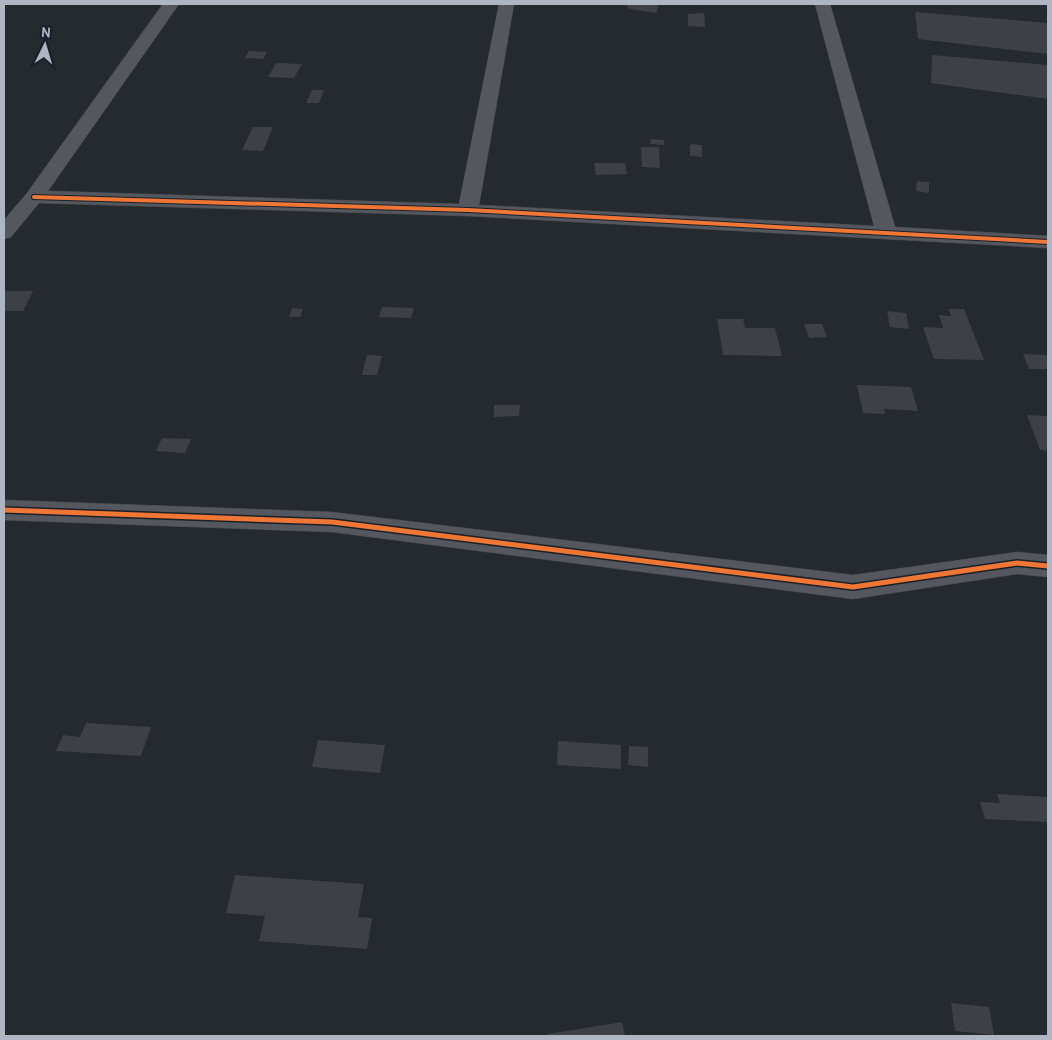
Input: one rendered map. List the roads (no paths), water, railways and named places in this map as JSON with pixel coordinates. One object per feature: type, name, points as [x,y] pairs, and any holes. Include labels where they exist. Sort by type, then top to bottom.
[{"type":"street","points":[[4,233],[34,196],[171,4]]},
{"type":"street","points":[[468,210],[507,4]]},
{"type":"street","points":[[823,4],[886,232]]},
{"type":"street","points":[[34,196],[468,210],[1048,242]]},
{"type":"street","points":[[4,510],[332,522],[854,587],[1017,563],[1048,566]]}]
